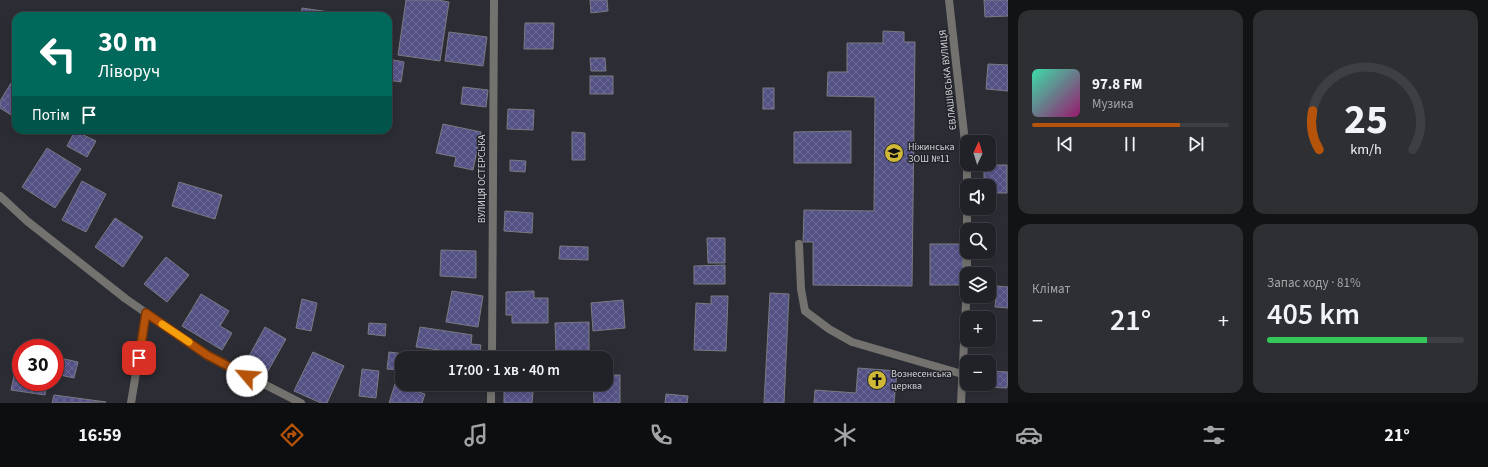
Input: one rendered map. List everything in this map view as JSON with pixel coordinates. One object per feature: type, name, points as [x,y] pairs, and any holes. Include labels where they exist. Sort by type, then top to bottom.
[{"type":"street","name":"ВУЛИЦЯ ОСТЕРСЬКА","points":[[492,351],[494,0]]},
{"type":"street","name":"ЄВЛАШІВСЬКА ВУЛИЦЯ","points":[[949,0],[967,160],[967,223]]},
{"type":"street","points":[[0,196],[33,226],[126,299],[207,355],[301,403]]},
{"type":"street","points":[[799,244],[800,289],[806,311],[829,329],[852,342],[960,373]]},
{"type":"street","points":[[963,355],[966,303]]},
{"type":"street","points":[[131,403],[146,313]]},
{"type":"street","points":[[491,403],[492,391]]},
{"type":"street","points":[[961,391],[961,403]]},
{"type":"building","points":[[406,0],[438,0],[449,2],[440,61],[398,55]]},
{"type":"building","points":[[590,0],[607,0],[608,11],[591,13]]},
{"type":"building","points":[[984,0],[1008,0],[1008,16],[985,17]]},
{"type":"building","points":[[302,8],[329,12],[302,12]]},
{"type":"building","points":[[525,23],[554,23],[553,49],[524,49]]},
{"type":"building","name":"Ніжинська ЗОШ №11","points":[[883,31],[904,32],[904,42],[915,42],[912,286],[813,285],[813,242],[803,242],[804,210],[874,211],[875,97],[827,96],[828,72],[847,72],[847,43],[883,43]]},
{"type":"building","points":[[449,32],[487,37],[483,66],[445,61]]},
{"type":"building","points":[[590,58],[605,58],[606,71],[591,71]]},
{"type":"building","points":[[392,60],[404,62],[401,82],[392,81]]},
{"type":"building","points":[[988,64],[1008,65],[1008,91],[986,89]]},
{"type":"building","points":[[590,76],[613,76],[613,94],[590,94]]},
{"type":"building","points":[[12,82],[12,116],[0,108],[0,101]]},
{"type":"building","points":[[463,87],[488,90],[486,107],[461,104]]},
{"type":"building","points":[[763,88],[774,88],[774,109],[763,109]]},
{"type":"building","points":[[508,109],[534,110],[533,130],[507,129]]},
{"type":"building","points":[[443,124],[481,132],[473,170],[454,166],[456,157],[436,153]]},
{"type":"building","points":[[851,131],[851,163],[794,163],[794,132]]},
{"type":"building","points":[[572,132],[585,133],[585,160],[572,160]]},
{"type":"building","points":[[73,134],[81,134],[96,141],[87,157],[67,146]]},
{"type":"building","points":[[47,148],[81,169],[55,208],[22,187]]},
{"type":"building","points":[[510,160],[526,161],[525,172],[510,171]]},
{"type":"building","points":[[996,165],[1007,165],[1007,193],[996,193],[996,179],[984,179],[984,171],[996,171]]},
{"type":"building","points":[[82,181],[106,194],[86,232],[62,220]]},
{"type":"building","points":[[179,182],[222,195],[215,219],[172,206]]},
{"type":"building","points":[[505,211],[533,213],[532,233],[504,231]]},
{"type":"building","points":[[115,218],[143,237],[123,267],[95,247]]},
{"type":"building","points":[[707,238],[725,238],[725,263],[708,263]]},
{"type":"building","points":[[930,244],[960,244],[960,259],[963,259],[963,267],[960,267],[960,285],[930,285]]},
{"type":"building","points":[[560,246],[588,247],[588,260],[559,259]]},
{"type":"building","points":[[441,250],[476,251],[476,278],[440,276]]},
{"type":"building","points":[[166,257],[189,275],[167,302],[144,284]]},
{"type":"building","points":[[725,265],[725,284],[694,284],[694,266]]},
{"type":"building","points":[[997,286],[1008,287],[1008,308],[995,307]]},
{"type":"building","points":[[452,291],[483,296],[478,327],[446,322]]},
{"type":"building","points":[[534,291],[534,298],[548,298],[548,323],[512,323],[512,315],[506,315],[506,292]]},
{"type":"building","points":[[770,293],[789,294],[784,403],[764,403]]},
{"type":"building","points":[[201,294],[229,311],[220,326],[232,333],[222,350],[182,326]]},
{"type":"building","points":[[711,296],[728,296],[726,351],[694,350],[696,303],[711,304]]},
{"type":"building","points":[[302,299],[317,303],[311,331],[296,328]]},
{"type":"building","points":[[623,300],[625,328],[593,331],[591,303]]},
{"type":"building","points":[[589,322],[589,351],[556,351],[555,323]]},
{"type":"building","points":[[369,323],[386,324],[385,336],[368,334]]},
{"type":"building","points":[[265,327],[286,339],[264,378],[243,367]]},
{"type":"building","points":[[420,327],[472,335],[471,344],[481,345],[480,351],[447,351],[416,347]]},
{"type":"building","points":[[313,352],[344,366],[327,403],[321,403],[294,391]]},
{"type":"building","points":[[389,352],[395,353],[395,370],[387,369]]},
{"type":"building","points":[[64,359],[78,362],[74,378],[64,376]]},
{"type":"building","name":"Вознесенська церква","points":[[858,368],[897,371],[894,403],[814,403],[815,390],[856,393]]},
{"type":"building","points":[[362,369],[379,371],[376,398],[359,396]]},
{"type":"building","points":[[996,371],[1008,372],[1007,388],[996,388]]},
{"type":"building","points":[[613,375],[620,375],[620,403],[594,403],[593,391],[613,391]]},
{"type":"building","points":[[395,384],[395,391],[416,391],[425,394],[422,403],[389,403]]},
{"type":"building","points":[[18,391],[46,391],[45,395]]},
{"type":"building","points":[[504,391],[533,392],[532,403],[504,403]]},
{"type":"building","points":[[666,394],[688,396],[687,403],[665,403]]},
{"type":"building","points":[[54,395],[106,402],[52,403]]},
{"type":"slow traffic","points":[[162,324],[189,342]]},
{"type":"place","name":"Ніжинська ЗОШ №11","points":[[894,153]]},
{"type":"place","name":"Вознесенська церква","points":[[877,380]]},
{"type":"route","points":[[139,358],[146,313],[207,355],[247,376]]}]
